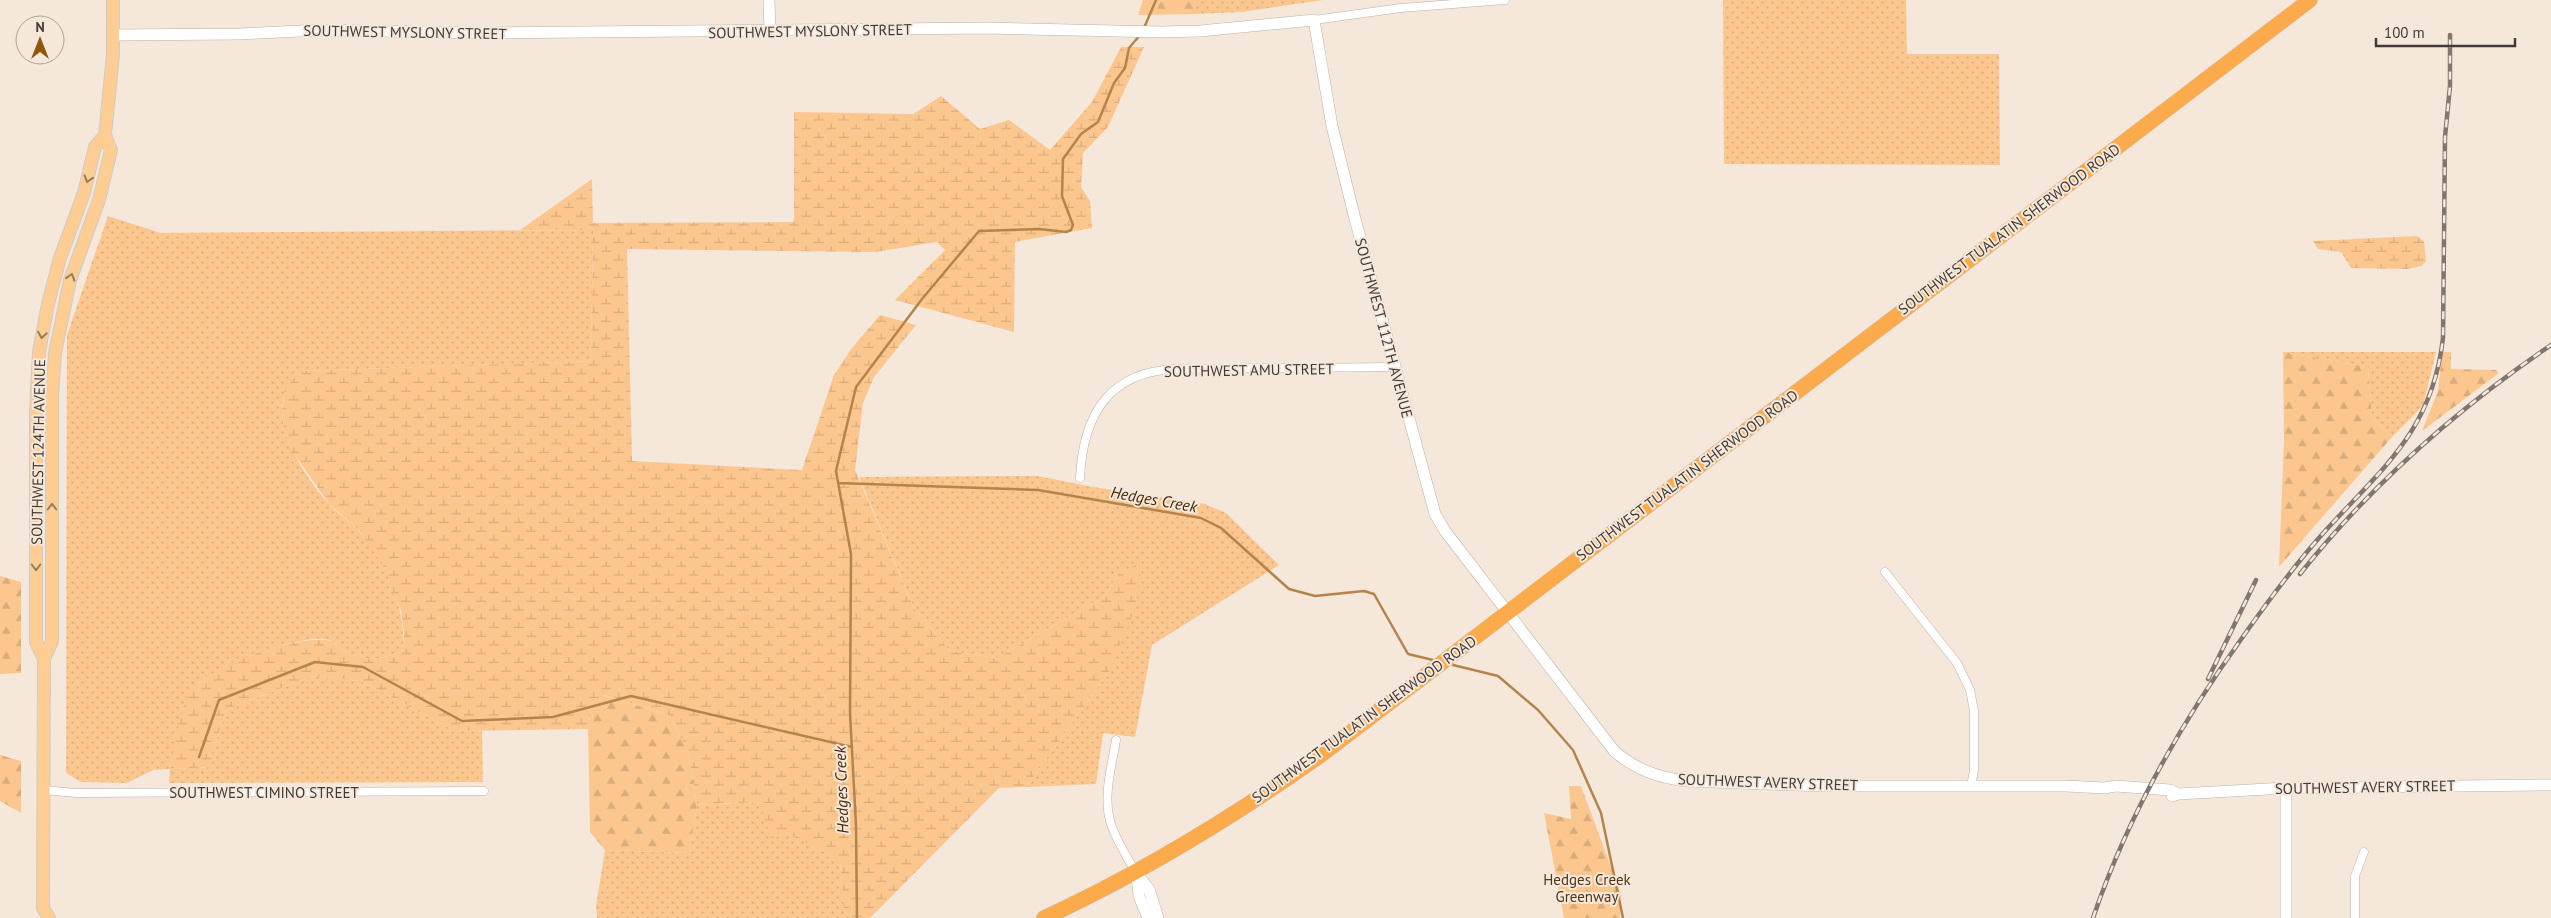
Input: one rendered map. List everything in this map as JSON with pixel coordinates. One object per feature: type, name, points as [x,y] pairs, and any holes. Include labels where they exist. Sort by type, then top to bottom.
[{"type":"highway","name":"SOUTHWEST TUALATIN SHERWOOD ROAD","points":[[1044,918],[1136,873],[1226,820],[1282,783],[1508,613],[2310,0]]},
{"type":"main road","name":"SOUTHWEST 124TH AVENUE","points":[[43,915],[44,659],[36,642],[36,410],[39,352],[48,304],[60,258],[84,193],[96,147],[105,135],[111,88],[113,0]]},
{"type":"street","points":[[770,0],[770,31]]},
{"type":"street","name":"SOUTHWEST MYSLONY STREET","points":[[113,35],[238,34],[322,30],[464,33],[986,28],[1161,32],[1200,31],[1314,20],[1401,8],[1505,0]]},
{"type":"street","name":"SOUTHWEST 112TH AVENUE","points":[[1314,20],[1332,126],[1434,514],[1508,613]]},
{"type":"street","name":"SOUTHWEST AMU STREET","points":[[1080,478],[1084,437],[1094,415],[1109,395],[1136,377],[1162,370],[1394,367]]},
{"type":"street","points":[[1885,572],[1957,663],[1970,690],[1974,711],[1974,771],[1972,786]]},
{"type":"street","name":"SOUTHWEST AVERY STREET","points":[[1508,613],[1604,738],[1626,760],[1644,771],[1671,779],[1823,786],[2104,788],[2114,793],[2152,797],[2286,788],[2551,785]]},
{"type":"street","points":[[1116,740],[1108,790],[1108,812],[1115,834],[1136,873],[1149,889],[1158,918]]},
{"type":"street","points":[[2286,788],[2286,918]]},
{"type":"street","name":"SOUTHWEST CIMINO STREET","points":[[44,790],[76,793],[484,790]]},
{"type":"street","points":[[2355,918],[2355,876],[2364,852]]},
{"type":"street","points":[[1136,873],[1139,896],[1148,918]]},
{"type":"green space","points":[[1143,0],[1194,0],[1194,14],[1138,15]]},
{"type":"green space","points":[[1194,0],[1323,0],[1242,12],[1194,14]]},
{"type":"green space","points":[[1723,0],[1906,0],[1907,54],[1999,54],[2000,165],[1724,164]]},
{"type":"green space","points":[[1121,47],[1144,47],[1108,127],[1083,153],[1081,187],[1090,201],[1092,228],[1015,242],[1014,332],[895,300],[945,250],[937,242],[875,252],[627,249],[632,461],[802,470],[834,375],[852,348],[880,315],[916,325],[874,377],[863,403],[855,470],[914,608],[950,651],[997,658],[1104,597],[1119,573],[1142,562],[1135,609],[1110,670],[1026,787],[999,788],[870,918],[854,918],[844,912],[840,860],[790,835],[771,838],[759,802],[697,805],[688,752],[669,715],[604,695],[592,703],[588,729],[455,731],[361,681],[313,676],[227,709],[212,753],[212,767],[170,769],[180,717],[188,697],[193,689],[203,680],[217,671],[275,647],[312,640],[326,640],[352,655],[367,658],[381,658],[403,650],[404,634],[401,611],[384,567],[360,531],[329,504],[293,452],[284,429],[282,410],[285,389],[295,377],[305,371],[591,361],[593,230],[520,230],[592,179],[593,223],[794,222],[794,112],[913,114],[941,96],[980,129],[1009,120],[1050,150],[1092,102]]},
{"type":"green space","points":[[108,216],[161,233],[593,230],[591,361],[305,371],[290,384],[283,400],[283,418],[287,437],[296,456],[318,491],[333,508],[360,532],[384,566],[393,586],[399,607],[403,629],[403,650],[381,658],[359,657],[352,655],[329,640],[317,639],[280,646],[218,671],[203,680],[191,693],[170,769],[153,770],[127,783],[81,782],[66,773],[67,335]]},
{"type":"green space","points":[[2417,236],[2424,241],[2426,261],[2422,266],[2407,269],[2351,268],[2341,252],[2318,249],[2313,241]]},
{"type":"green space","points":[[2283,352],[2436,352],[2423,406],[2392,437],[2372,417],[2368,367]]},
{"type":"green space","points":[[2283,352],[2368,367],[2372,417],[2392,437],[2279,567],[2284,440]]},
{"type":"green space","points":[[2442,352],[2451,352],[2451,369],[2496,370],[2499,373],[2422,431],[2438,391]]},
{"type":"green space","points":[[1038,476],[1093,487],[1205,504],[1226,513],[1279,565],[1152,645],[1135,737],[1103,733],[1096,784],[1026,787],[1110,670],[1119,573],[1104,597],[997,658],[950,651],[914,608],[859,477]]},
{"type":"green space","points":[[0,576],[21,582],[21,673],[0,674]]},
{"type":"green space","points":[[313,676],[361,681],[455,731],[482,731],[483,782],[169,783],[170,769],[212,767],[212,753],[227,709]]},
{"type":"green space","points":[[603,695],[669,715],[688,752],[697,805],[689,853],[605,850],[590,832],[588,729],[592,703]]},
{"type":"green space","points":[[0,755],[21,761],[21,813],[0,801]]},
{"type":"green space","name":"Hedges Creek Greenway","points":[[1569,786],[1581,786],[1621,894],[1620,918],[1564,918],[1544,813],[1571,819]]},
{"type":"green space","points":[[759,802],[790,834],[840,860],[844,912],[854,918],[597,918],[596,906],[605,850],[689,853],[697,805]]},
{"type":"waterway","name":"Hedges Creek","points":[[1144,28],[1156,0]]},
{"type":"waterway","name":"Hedges Creek","points":[[857,918],[856,825],[850,713],[851,554],[836,471],[856,387],[922,299],[979,231],[1039,229],[1066,232],[1071,230],[1073,225],[1062,196],[1063,159],[1081,134],[1098,122],[1114,83],[1125,68],[1129,48],[1140,35]]},
{"type":"waterway","name":"Hedges Creek","points":[[838,483],[1038,490],[1201,518],[1221,528],[1289,589],[1315,596],[1364,591],[1374,594],[1408,654],[1433,660]]},
{"type":"waterway","points":[[199,757],[219,700],[315,662],[363,667],[462,721],[553,717],[631,696],[852,747]]},
{"type":"waterway","name":"Hedges Creek","points":[[1453,665],[1498,676],[1538,710],[1573,750],[1601,813],[1623,918]]},
{"type":"railway","points":[[2093,918],[2122,844],[2157,772],[2219,670],[2288,575],[2399,449],[2427,401],[2437,372],[2443,338],[2445,137],[2450,86],[2450,35]]},
{"type":"railway","points":[[2300,574],[2356,510],[2417,450],[2482,395],[2551,345]]},
{"type":"railway","points":[[2208,679],[2256,580]]}]
